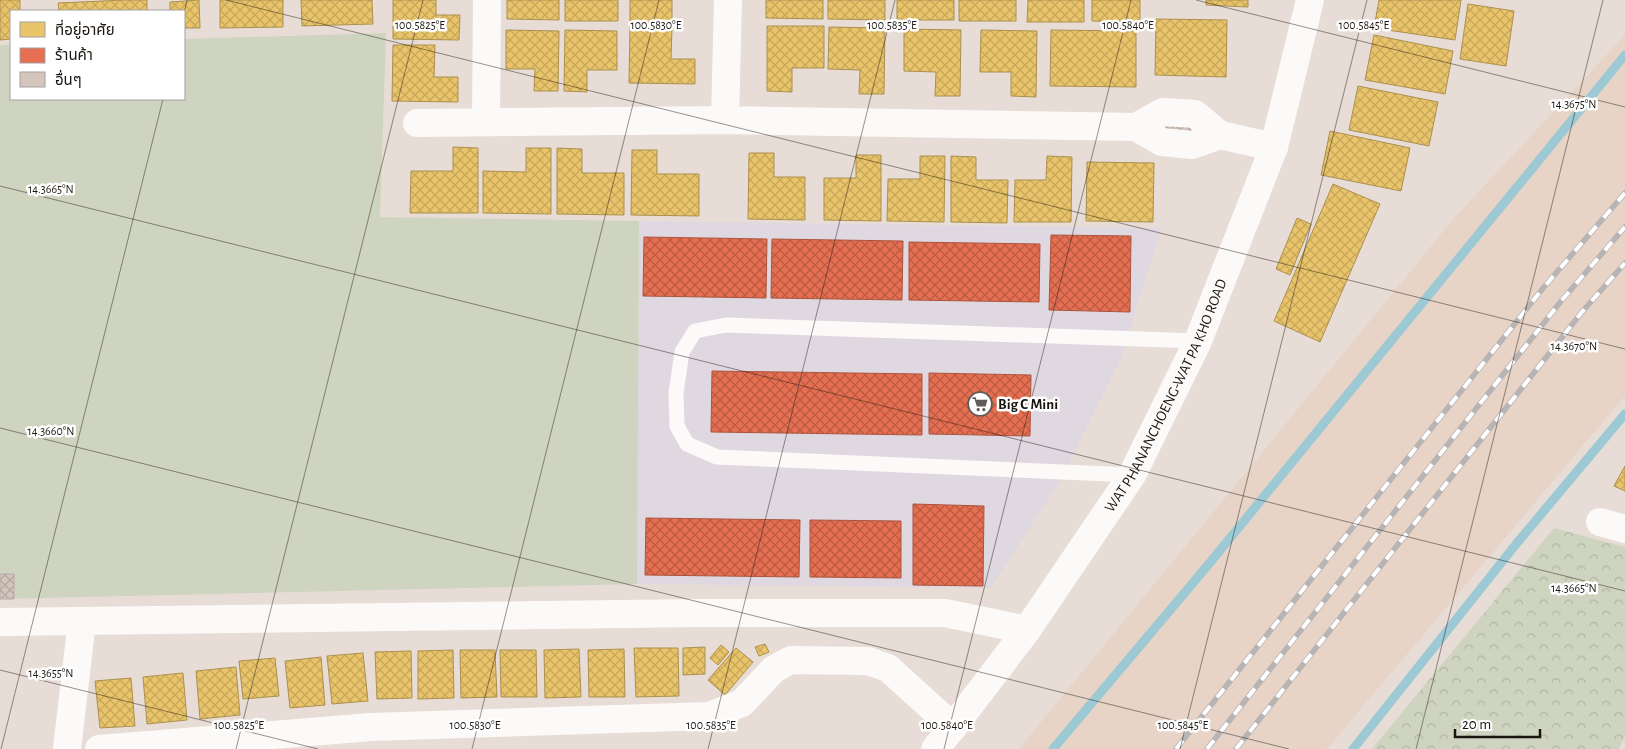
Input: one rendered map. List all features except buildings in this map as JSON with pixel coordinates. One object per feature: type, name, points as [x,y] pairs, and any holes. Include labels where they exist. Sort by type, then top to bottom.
[{"type":"street","points":[[486,0],[486,121]]},
{"type":"street","points":[[725,120],[728,0]]},
{"type":"street","name":"WAT PHANANCHOENG-WAT PA KHO ROAD","points":[[935,749],[1027,630],[1132,475],[1198,341],[1274,147],[1310,0]]},
{"type":"street","points":[[417,123],[725,120],[1136,127],[1163,112],[1195,114],[1220,135],[1274,147]]},
{"type":"street","points":[[0,622],[700,613],[944,613],[1027,630]]},
{"type":"street","points":[[68,749],[82,621]]},
{"type":"street","points":[[99,749],[373,738],[709,716],[742,703],[774,668],[791,660],[868,661],[888,668],[953,727]]},
{"type":"lane","points":[[1132,475],[717,457],[687,444],[676,426],[676,393],[682,352],[695,331],[726,325],[1198,341]]},
{"type":"shaded area","points":[[1625,35],[1625,396],[1327,749],[1019,749],[1455,217]]},
{"type":"shaded area","points":[[639,221],[1162,228],[1119,363],[1059,483],[991,588],[637,584]]},
{"type":"green space","points":[[386,33],[380,217],[639,221],[637,584],[0,599],[0,45],[10,45],[10,100],[185,100],[185,39]]},
{"type":"green space","points":[[1554,528],[1625,547],[1625,736],[1619,749],[1372,749]]},
{"type":"waterway","points":[[1053,749],[1208,565],[1625,55]]},
{"type":"waterway","points":[[1353,749],[1517,543],[1625,414]]},
{"type":"railway","points":[[1176,749],[1544,287],[1625,193]]},
{"type":"railway","points":[[1207,749],[1562,300],[1625,227]]},
{"type":"railway","points":[[1236,749],[1582,312],[1625,263]]},
{"type":"place","name":"Big C Mini","points":[[980,404]]}]
